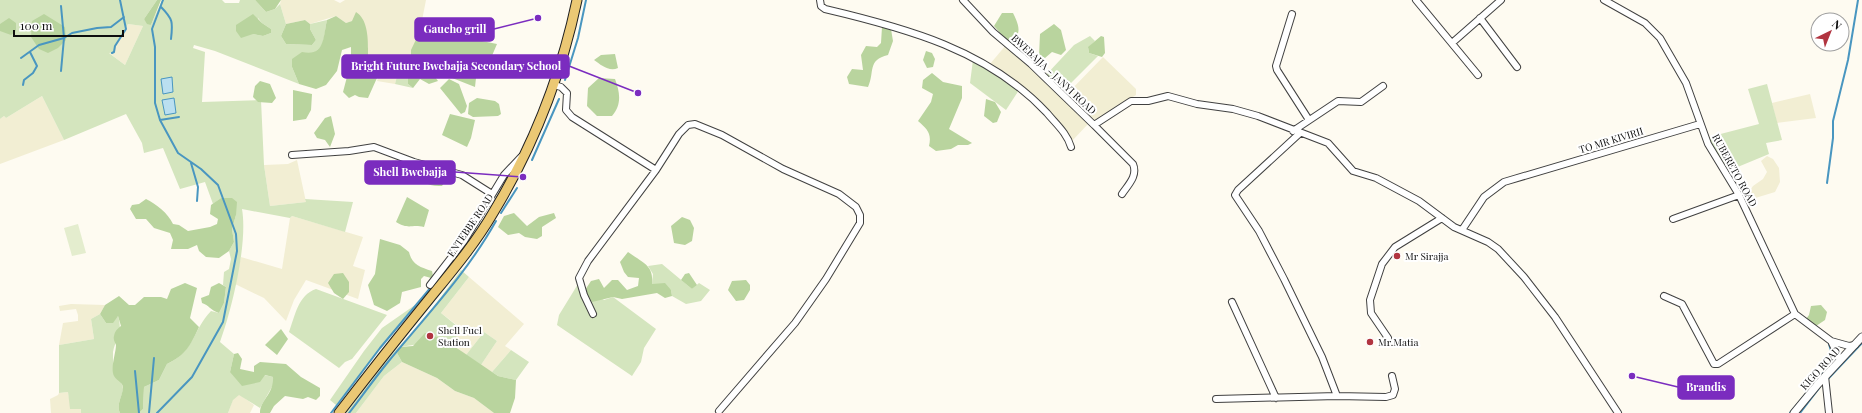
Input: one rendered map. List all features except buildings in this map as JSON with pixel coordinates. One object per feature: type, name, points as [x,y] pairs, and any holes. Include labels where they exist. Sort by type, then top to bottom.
[{"type":"main road","name":"ENTEBBE ROAD","points":[[339,413],[470,247],[492,214],[527,150],[554,85],[566,47],[578,0]]},
{"type":"street","points":[[820,0],[821,6],[825,9],[915,32],[951,46],[999,72],[1036,102],[1068,138],[1071,147]]},
{"type":"street","name":"BWEBAJJA - JANYI ROAD","points":[[963,0],[993,32],[1031,64],[1094,126],[1131,100],[1148,101],[1168,96],[1197,104],[1233,109],[1258,116],[1293,131],[1328,143],[1353,171],[1372,177],[1409,195],[1462,230],[1488,242],[1498,249],[1524,277],[1555,317],[1618,413]]},
{"type":"street","points":[[1416,0],[1478,74]]},
{"type":"street","points":[[1452,43],[1501,0]]},
{"type":"street","name":"RUBERETO ROAD","points":[[1604,0],[1645,23],[1660,38],[1686,83],[1708,144],[1739,195],[1795,314],[1831,341],[1840,360]]},
{"type":"street","points":[[1292,14],[1276,66],[1277,70],[1309,120]]},
{"type":"street","points":[[1480,18],[1518,67]]},
{"type":"street","points":[[554,85],[564,89],[567,93],[566,110],[572,117],[656,170]]},
{"type":"street","points":[[1293,131],[1338,101],[1361,102],[1383,86]]},
{"type":"street","points":[[593,314],[582,290],[579,278],[588,261],[656,170],[679,134],[688,125],[695,124],[722,135],[783,169],[839,194],[856,206],[860,215],[860,223],[826,279],[803,311],[719,411]]},
{"type":"street","name":"TO MR KIVIRII","points":[[1462,230],[1477,205],[1496,187],[1504,182],[1700,124]]},
{"type":"street","points":[[1094,126],[1133,164],[1135,169],[1133,179],[1122,194]]},
{"type":"street","points":[[1300,133],[1238,190],[1235,195],[1258,231],[1284,279],[1322,357],[1337,396]]},
{"type":"street","points":[[292,155],[341,152],[374,146],[414,162],[462,174],[492,194]]},
{"type":"street","points":[[430,284],[464,241],[504,175],[527,150]]},
{"type":"street","points":[[1672,219],[1739,195]]},
{"type":"street","points":[[1388,338],[1371,313],[1370,300],[1382,264],[1395,247],[1442,218]]},
{"type":"street","points":[[1664,296],[1682,304],[1714,364],[1718,364],[1795,314]]},
{"type":"street","points":[[1232,302],[1276,398]]},
{"type":"street","name":"KIGO ROAD","points":[[1794,413],[1825,376],[1862,337]]},
{"type":"street","points":[[1831,341],[1849,346],[1855,345]]},
{"type":"street","points":[[1216,399],[1337,396],[1386,397],[1393,395],[1395,389],[1392,376]]},
{"type":"street","points":[[1825,376],[1829,413]]},
{"type":"shaded area","points":[[281,0],[334,0],[340,3],[345,0],[426,0],[414,61],[401,60],[395,84],[377,81],[381,70],[366,68],[357,64],[368,55],[366,29],[352,21],[346,23],[336,16],[310,24],[305,20],[286,24],[280,4]]},
{"type":"shaded area","points":[[128,24],[143,26],[125,65],[108,52],[114,52],[115,46]]},
{"type":"shaded area","points":[[1006,45],[1088,124],[1072,141],[1064,129],[1007,76],[990,64]]},
{"type":"shaded area","points":[[1103,57],[1136,89],[1136,95],[1096,120],[1092,120],[1066,95]]},
{"type":"shaded area","points":[[1810,94],[1816,118],[1777,123],[1772,103]]},
{"type":"shaded area","points":[[42,96],[64,140],[0,164],[0,119],[4,116],[6,118]]},
{"type":"shaded area","points":[[1767,156],[1773,159],[1779,168],[1780,182],[1775,192],[1752,199],[1749,192],[1753,186],[1763,179],[1767,172],[1761,161]]},
{"type":"shaded area","points":[[297,160],[306,202],[270,206],[264,165],[288,164]]},
{"type":"shaded area","points":[[292,216],[363,237],[353,266],[365,270],[358,299],[306,280],[294,300],[286,321],[264,298],[235,284],[241,257],[282,269],[290,218]]},
{"type":"shaded area","points":[[469,277],[524,324],[505,346],[511,350],[492,372],[481,365],[497,341],[484,332],[466,355],[451,343],[462,329],[441,313]]},
{"type":"shaded area","points":[[71,304],[105,305],[100,314],[91,319],[94,339],[59,345],[63,323],[78,321],[76,309],[60,311],[59,306]]},
{"type":"shaded area","points":[[402,362],[437,378],[455,391],[474,398],[494,413],[356,413],[384,376]]},
{"type":"shaded area","points":[[68,392],[69,398],[81,409],[81,413],[51,413],[50,399],[59,393]]},
{"type":"shaded area","points":[[239,394],[254,405],[250,413],[228,413],[233,399]]},
{"type":"green space","points":[[0,0],[157,0],[144,19],[151,25],[162,0],[222,0],[225,3],[239,3],[240,0],[255,0],[266,12],[275,9],[280,4],[286,24],[281,36],[286,44],[312,45],[316,40],[310,29],[310,24],[327,20],[322,45],[292,67],[299,84],[215,51],[194,45],[193,48],[205,52],[202,102],[261,100],[264,165],[270,206],[306,202],[305,199],[353,202],[345,232],[292,216],[290,218],[242,209],[243,239],[238,276],[220,342],[234,354],[230,372],[273,377],[273,385],[260,408],[239,395],[233,400],[228,413],[139,413],[143,409],[144,387],[159,380],[167,364],[176,359],[188,347],[205,318],[211,311],[219,313],[224,303],[226,287],[223,285],[224,272],[229,269],[231,259],[229,251],[234,242],[232,229],[236,215],[221,198],[213,204],[205,182],[180,189],[163,148],[144,153],[142,143],[126,114],[64,140],[42,96],[6,118],[4,116],[0,119]],"holes":[[[258,18],[262,23],[271,29],[271,33],[263,36],[253,34]],[[128,24],[143,26],[125,65],[109,53],[114,52],[115,46]]]},
{"type":"green space","points":[[157,0],[161,0],[151,25],[147,24],[144,19]]},
{"type":"green space","points":[[255,0],[281,0],[275,9],[266,12]]},
{"type":"green space","points":[[356,12],[366,26],[368,44],[368,55],[357,64],[366,68],[376,65],[381,69],[368,98],[355,95],[349,98],[343,92],[348,73],[355,63],[351,59],[351,47],[342,50],[337,71],[326,85],[316,89],[299,84],[292,67],[292,59],[302,52],[310,53],[319,49],[322,44],[327,20],[336,16],[346,23],[352,21]]},
{"type":"green space","points":[[1002,13],[1013,13],[1017,21],[1018,32],[1012,43],[994,26]]},
{"type":"green space","points":[[44,14],[65,27],[66,40],[58,48],[48,53],[39,49],[31,37],[32,21]]},
{"type":"green space","points":[[253,14],[271,29],[271,33],[263,36],[253,34],[241,38],[236,31],[236,25]]},
{"type":"green space","points":[[9,18],[16,23],[16,31],[11,35],[0,31],[0,24]]},
{"type":"green space","points":[[305,20],[310,24],[310,29],[316,40],[312,45],[286,44],[281,36],[286,24]]},
{"type":"green space","points":[[1054,24],[1061,30],[1066,50],[1061,55],[1052,52],[1045,58],[1039,56],[1040,34]]},
{"type":"green space","points":[[882,27],[891,29],[893,41],[888,55],[881,57],[874,63],[868,87],[849,84],[847,77],[852,69],[863,70],[861,55],[866,46],[877,47],[881,43]]},
{"type":"green space","points":[[421,29],[497,44],[485,72],[476,78],[475,87],[437,72],[427,60],[421,64],[438,81],[429,84],[420,79],[413,88],[408,84],[408,77],[415,75],[418,71],[411,63],[411,50]]},
{"type":"green space","points":[[1090,36],[1095,41],[1088,48],[1089,53],[1098,56],[1062,92],[1046,75],[1074,45]]},
{"type":"green space","points":[[1101,36],[1104,37],[1105,53],[1102,57],[1089,53],[1088,47]]},
{"type":"green space","points":[[926,51],[932,53],[935,59],[933,67],[927,68],[923,60]]},
{"type":"green space","points":[[615,54],[618,68],[615,69],[605,67],[594,60],[601,55]]},
{"type":"green space","points":[[401,60],[411,61],[411,63],[418,70],[408,84],[413,88],[395,84]]},
{"type":"green space","points":[[973,60],[1019,90],[1006,110],[970,83]]},
{"type":"green space","points":[[932,73],[943,82],[962,86],[962,98],[949,129],[972,143],[968,145],[958,145],[951,149],[936,151],[929,146],[929,134],[924,126],[918,121],[931,102],[933,94],[922,88],[923,80]]},
{"type":"green space","points":[[599,78],[615,79],[617,84],[619,103],[612,116],[597,116],[587,106],[588,88]]},
{"type":"green space","points":[[449,79],[459,84],[467,106],[465,112],[461,114],[440,88]]},
{"type":"green space","points":[[260,81],[270,84],[276,98],[272,103],[258,102],[253,97],[255,86]]},
{"type":"green space","points":[[1767,84],[1782,140],[1766,143],[1769,154],[1728,171],[1712,147],[1709,137],[1759,124],[1748,89]]},
{"type":"green space","points":[[293,90],[312,94],[311,110],[306,119],[293,121]]},
{"type":"green space","points":[[477,98],[495,101],[499,104],[501,114],[498,116],[473,117],[468,114],[469,103]]},
{"type":"green space","points":[[986,99],[995,102],[1001,112],[997,122],[993,123],[984,116]]},
{"type":"green space","points":[[450,114],[475,120],[471,138],[467,147],[442,135]]},
{"type":"green space","points":[[331,116],[335,134],[330,147],[325,140],[317,138],[314,133],[325,118]]},
{"type":"green space","points":[[418,167],[443,180],[444,183],[442,186],[428,184],[422,180],[415,169]]},
{"type":"green space","points":[[407,197],[429,210],[424,227],[404,226],[396,222]]},
{"type":"green space","points":[[221,198],[232,198],[237,202],[236,215],[232,229],[234,242],[229,251],[219,258],[206,257],[199,251],[197,245],[188,249],[171,249],[173,240],[170,233],[154,228],[146,219],[136,219],[130,209],[132,205],[139,204],[146,199],[161,209],[173,224],[179,225],[188,231],[210,227],[217,224],[218,219],[210,214],[211,205]]},
{"type":"green space","points":[[514,213],[527,226],[539,217],[554,213],[556,218],[542,227],[542,236],[537,239],[525,237],[519,233],[508,235],[498,227],[504,216]]},
{"type":"green space","points":[[682,217],[690,220],[694,228],[692,241],[685,245],[674,243],[671,226]]},
{"type":"green space","points":[[78,224],[86,253],[72,256],[64,228]]},
{"type":"green space","points":[[380,239],[400,245],[409,252],[414,263],[420,267],[432,271],[433,276],[431,278],[424,276],[421,279],[421,287],[402,292],[400,303],[387,311],[374,305],[368,285],[375,274]]},
{"type":"green space","points":[[628,252],[649,268],[652,284],[665,283],[671,290],[672,296],[665,298],[657,293],[622,299],[613,297],[592,302],[585,290],[591,281],[599,279],[604,288],[612,280],[618,280],[627,290],[638,286],[639,278],[628,277],[620,262]]},
{"type":"green space","points":[[662,264],[692,289],[699,283],[710,290],[701,301],[686,304],[672,296],[671,290],[652,284],[653,274],[648,266]]},
{"type":"green space","points":[[461,270],[469,277],[441,313],[462,330],[451,343],[445,340],[400,347],[397,353],[402,362],[384,376],[356,413],[346,413],[392,354],[423,321]]},
{"type":"green space","points":[[343,273],[349,282],[349,292],[343,299],[334,293],[328,283],[334,274]]},
{"type":"green space","points":[[689,273],[697,285],[692,289],[681,280],[685,274]]},
{"type":"green space","points":[[746,280],[750,285],[750,290],[744,300],[736,301],[728,290],[732,281]]},
{"type":"green space","points":[[185,283],[197,288],[190,318],[199,327],[196,334],[187,349],[179,357],[167,364],[159,380],[144,387],[143,409],[139,413],[120,413],[119,404],[123,386],[114,376],[113,365],[116,345],[114,336],[116,330],[121,326],[118,316],[113,323],[106,323],[100,314],[105,305],[119,296],[129,305],[135,305],[144,297],[161,297],[167,299],[171,289]]},
{"type":"green space","points":[[219,283],[226,287],[224,303],[219,313],[202,303],[201,298],[209,295],[211,287]]},
{"type":"green space","points":[[578,284],[604,300],[613,297],[656,329],[644,348],[641,362],[632,376],[557,325],[559,315]]},
{"type":"green space","points":[[316,289],[387,315],[352,359],[345,362],[339,368],[289,332],[295,313],[301,301],[310,292]]},
{"type":"green space","points":[[415,305],[336,405],[330,400],[382,328]]},
{"type":"green space","points":[[1821,305],[1827,312],[1825,320],[1816,326],[1806,319],[1809,315],[1811,306]]},
{"type":"green space","points":[[100,314],[106,323],[118,316],[120,327],[113,352],[113,370],[123,386],[119,407],[120,413],[81,413],[81,409],[70,409],[68,392],[59,393],[59,345],[94,339],[91,319]]},
{"type":"green space","points":[[281,329],[288,339],[277,355],[265,345]]},
{"type":"green space","points":[[484,332],[497,341],[481,365],[466,355]]},
{"type":"green space","points":[[425,333],[445,340],[498,376],[516,380],[515,398],[510,413],[494,413],[474,398],[455,391],[437,378],[402,362],[397,353],[400,347],[413,346]]},
{"type":"green space","points":[[511,350],[529,362],[516,380],[498,376],[492,372]]},
{"type":"green space","points":[[238,353],[242,359],[240,369],[254,372],[254,366],[260,362],[286,364],[301,377],[320,388],[320,396],[316,400],[308,397],[303,399],[285,396],[274,406],[270,413],[260,413],[262,404],[273,383],[273,377],[265,375],[260,382],[242,386],[230,372],[234,354]]},
{"type":"water","points":[[172,77],[173,92],[163,94],[161,79]]},
{"type":"water","points":[[174,98],[176,113],[165,115],[162,100]]},
{"type":"waterway","points":[[112,53],[114,52],[115,46],[126,29],[120,0]]},
{"type":"waterway","points":[[157,413],[192,377],[223,322],[237,251],[236,234],[218,185],[201,169],[178,153],[160,120],[155,103],[155,47],[152,29],[163,0]]},
{"type":"waterway","points":[[565,80],[578,38],[586,0]]},
{"type":"waterway","points":[[1827,183],[1833,138],[1833,121],[1848,60],[1858,0]]},
{"type":"waterway","points":[[61,6],[64,38],[61,71]]},
{"type":"waterway","points":[[161,7],[171,21],[171,39]]},
{"type":"waterway","points":[[21,58],[39,45],[64,38],[72,33],[111,27],[124,17]]},
{"type":"waterway","points":[[23,85],[24,80],[33,73],[37,66],[30,52]]},
{"type":"waterway","points":[[532,160],[559,99]]},
{"type":"waterway","points":[[160,120],[179,117]]},
{"type":"waterway","points":[[191,163],[198,187],[197,201]]},
{"type":"waterway","points":[[472,233],[501,185]]},
{"type":"waterway","points":[[501,213],[517,188]]},
{"type":"waterway","points":[[349,413],[388,362],[459,276],[485,240],[496,221]]},
{"type":"waterway","points":[[331,413],[380,348],[432,286]]},
{"type":"waterway","points":[[1827,380],[1862,343]]},
{"type":"waterway","points":[[1790,413],[1829,366],[1833,358],[1829,344]]},
{"type":"waterway","points":[[149,413],[154,358]]},
{"type":"waterway","points":[[135,371],[139,413]]},
{"type":"waterway","points":[[1800,413],[1820,387]]},
{"type":"place","name":"Gaucho grill","points":[[538,18]]},
{"type":"place","name":"Bright Future Bwebajja Secondary School","points":[[638,93]]},
{"type":"place","name":"Shell Bwebajja","points":[[523,177]]},
{"type":"place","name":"Mr Sirajja","points":[[1397,256]]},
{"type":"place","name":"Shell Fuel Station","points":[[430,336]]},
{"type":"place","name":"Mr.Matia","points":[[1370,342]]},
{"type":"place","name":"Brandis","points":[[1632,376]]}]
